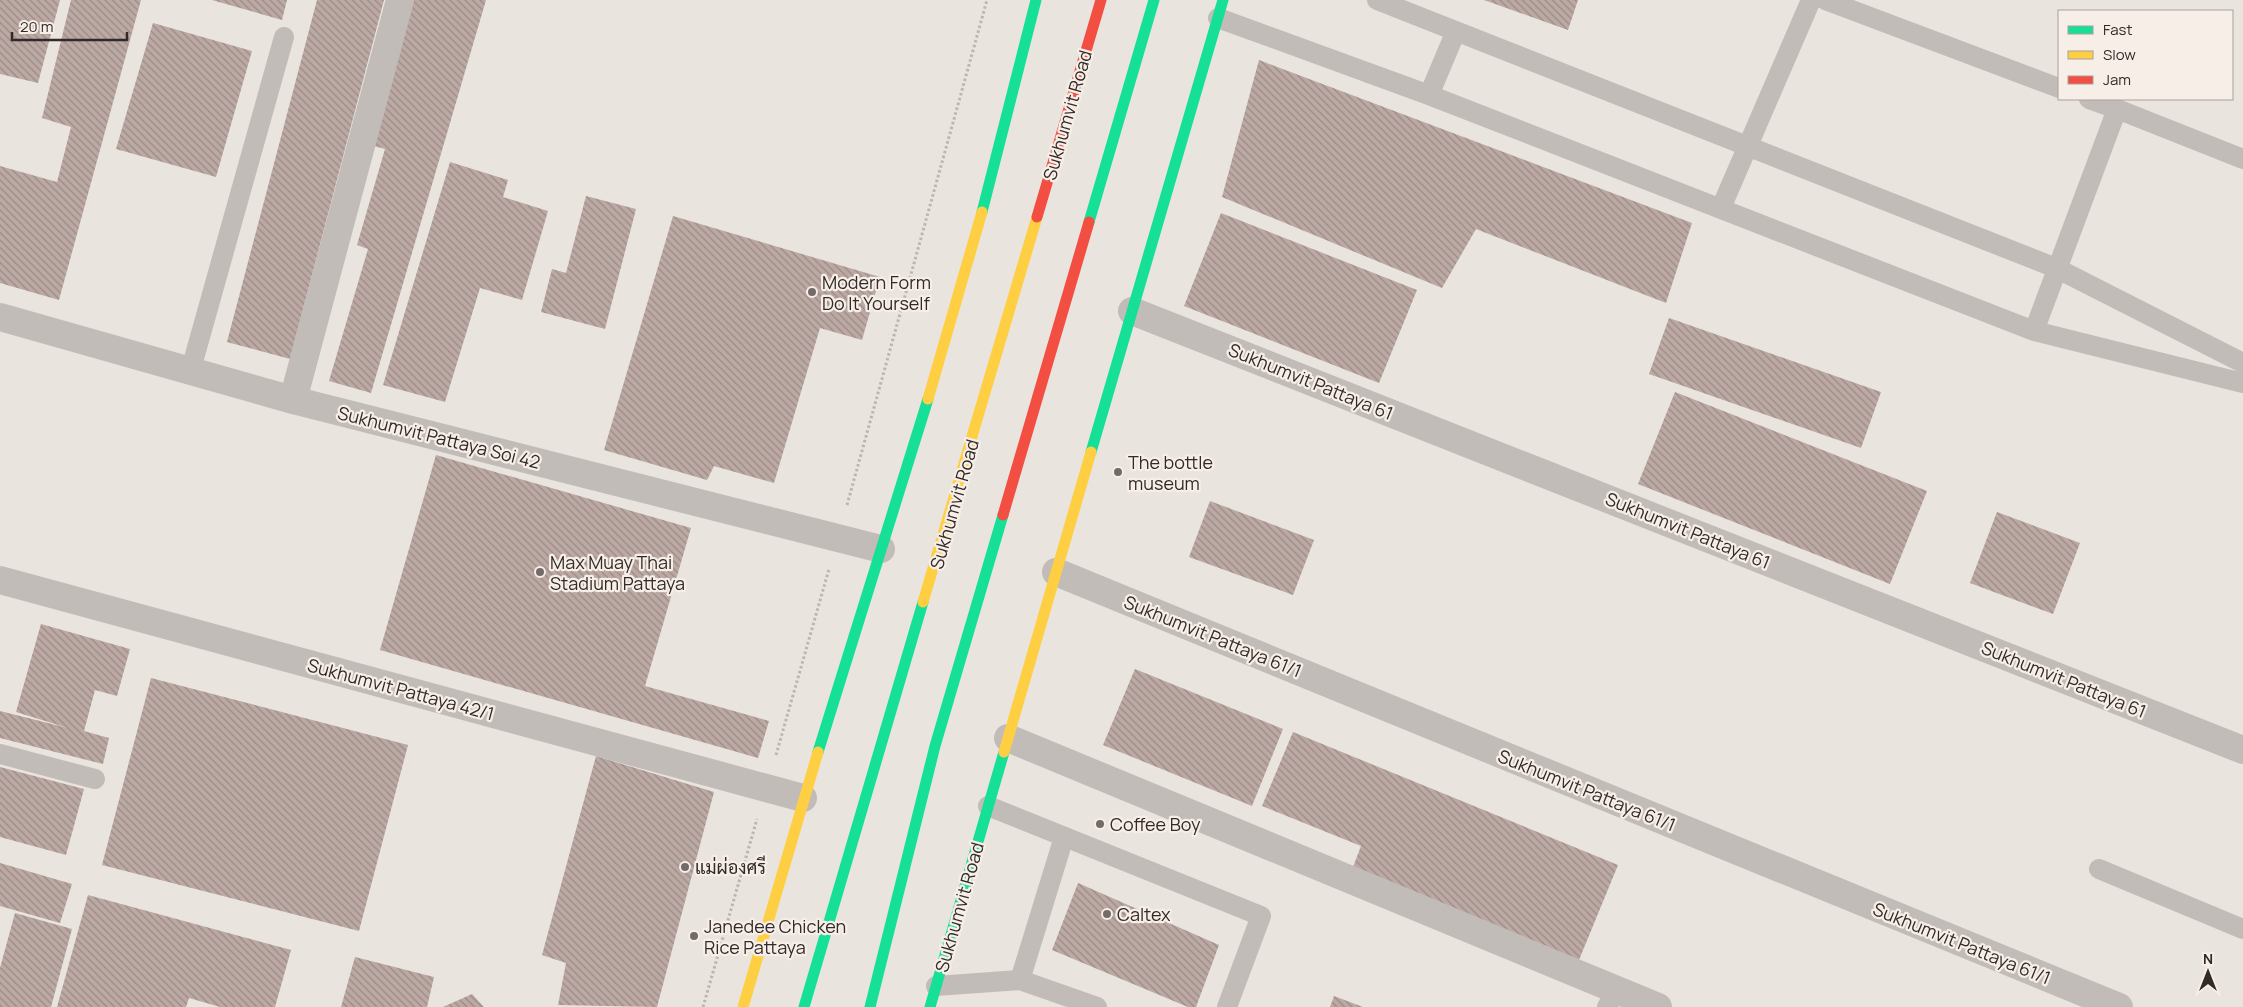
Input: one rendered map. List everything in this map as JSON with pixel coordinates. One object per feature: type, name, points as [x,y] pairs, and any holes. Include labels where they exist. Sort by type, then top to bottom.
[{"type":"highway","points":[[743,1007],[803,798],[880,549],[902,487],[979,224],[1036,0]]},
{"type":"highway","name":"Sukhumvit Road","points":[[804,1007],[1101,0]]},
{"type":"highway","points":[[870,1007],[934,746],[1154,0]]},
{"type":"highway","name":"Sukhumvit Road","points":[[930,1007],[1220,9]]},
{"type":"street","points":[[293,400],[400,0]]},
{"type":"street","name":"Sukhumvit Pattaya 61","points":[[1132,310],[2243,750]]},
{"type":"street","name":"Sukhumvit Pattaya Soi 42","points":[[0,317],[191,369],[293,400],[880,549]]},
{"type":"street","name":"Sukhumvit Pattaya 61/1","points":[[1056,572],[2119,1007]]},
{"type":"street","name":"Sukhumvit Pattaya 42/1","points":[[0,580],[803,798]]},
{"type":"street","points":[[1008,738],[1611,998],[1658,1007]]},
{"type":"lane","points":[[1377,0],[2056,268],[2243,363]]},
{"type":"lane","points":[[1722,208],[1811,0]]},
{"type":"lane","points":[[1826,0],[2058,88]]},
{"type":"lane","points":[[1220,9],[1428,95],[2034,331],[2243,383]]},
{"type":"lane","points":[[1428,95],[1456,31]]},
{"type":"lane","points":[[191,369],[284,37]]},
{"type":"lane","points":[[2092,100],[2243,159]]},
{"type":"lane","points":[[2034,331],[2117,109]]},
{"type":"lane","points":[[0,754],[96,779]]},
{"type":"lane","points":[[988,806],[1261,916],[1227,1007]]},
{"type":"lane","points":[[1020,980],[1064,837]]},
{"type":"lane","points":[[2099,868],[2243,929]]},
{"type":"lane","points":[[936,986],[1020,980],[1096,1007]]},
{"type":"building","points":[[0,0],[60,0],[38,83],[0,74]]},
{"type":"building","points":[[71,0],[141,0],[59,300],[0,283],[0,166],[57,182],[71,127],[42,118]]},
{"type":"building","points":[[212,0],[287,0],[282,20]]},
{"type":"building","points":[[317,0],[384,0],[290,359],[227,342]]},
{"type":"building","points":[[412,0],[486,0],[371,393],[329,381],[368,249],[357,245],[385,149],[370,145]]},
{"type":"building","points":[[1484,0],[1578,0],[1568,30]]},
{"type":"building","points":[[153,23],[252,51],[216,177],[116,149]]},
{"type":"building","points":[[1259,60],[1692,223],[1666,303],[1476,229],[1442,288],[1222,197]]},
{"type":"building","points":[[450,162],[508,180],[503,197],[548,211],[522,300],[480,288],[445,402],[383,385]]},
{"type":"building","points":[[586,196],[636,209],[605,329],[541,312],[552,269],[566,273]]},
{"type":"building","points":[[1221,213],[1417,290],[1379,383],[1184,306]]},
{"type":"building","points":[[673,216],[880,277],[862,340],[820,328],[774,483],[714,466],[707,480],[604,450]]},
{"type":"building","points":[[1669,318],[1881,392],[1861,448],[1649,374]]},
{"type":"building","points":[[1675,392],[1927,491],[1890,584],[1638,484]]},
{"type":"building","name":"Max Muay Thai Stadium Pattaya","points":[[436,455],[691,528],[645,686],[769,721],[758,758],[380,650]]},
{"type":"building","points":[[1210,501],[1314,540],[1293,595],[1189,557]]},
{"type":"building","points":[[1997,512],[2080,543],[2053,614],[1970,583]]},
{"type":"building","points":[[41,624],[130,649],[117,696],[95,690],[84,731],[109,738],[103,764],[0,738],[0,711],[68,728],[16,712]]},
{"type":"building","points":[[1135,669],[1283,729],[1252,806],[1103,745]]},
{"type":"building","points":[[151,678],[408,745],[359,931],[102,865]]},
{"type":"building","points":[[1293,732],[1618,865],[1579,960],[1353,867],[1361,846],[1262,806]]},
{"type":"building","points":[[596,756],[714,792],[657,1007],[558,1005],[566,963],[542,955]]},
{"type":"building","points":[[0,767],[84,789],[66,855],[0,837]]},
{"type":"building","points":[[0,863],[72,884],[60,923],[0,906]]},
{"type":"building","name":"Caltex","points":[[1078,883],[1219,945],[1196,1007],[1188,1007],[1052,950]]},
{"type":"building","points":[[88,895],[291,950],[275,1007],[220,1007],[189,998],[186,1007],[57,1007]]},
{"type":"building","points":[[15,913],[72,929],[51,1007],[0,1007],[0,968]]},
{"type":"building","points":[[355,957],[434,977],[427,1007],[341,1007]]},
{"type":"building","points":[[472,994],[484,1007],[443,1007]]},
{"type":"building","points":[[1334,996],[1363,1007],[1330,1007]]},
{"type":"traffic: fast","points":[[982,212],[1036,0]]},
{"type":"traffic: fast","points":[[1089,222],[1154,0]]},
{"type":"traffic: fast","points":[[1091,452],[1223,0]]},
{"type":"traffic: fast","points":[[818,752],[928,399]]},
{"type":"traffic: fast","points":[[870,1007],[935,746],[1003,515]]},
{"type":"traffic: fast","points":[[804,1007],[923,602]]},
{"type":"traffic: fast","points":[[930,1007],[1004,752]]},
{"type":"traffic: slow","points":[[928,399],[982,212]]},
{"type":"traffic: slow","points":[[923,602],[1037,217]]},
{"type":"traffic: slow","points":[[1004,752],[1091,452]]},
{"type":"traffic: slow","points":[[743,1007],[818,752]]},
{"type":"traffic: jam","points":[[1037,217],[1101,0]]},
{"type":"traffic: jam","points":[[1003,515],[1089,222]]},
{"type":"place","name":"Modern Form Do It Yourself","points":[[812,292]]},
{"type":"place","name":"The bottle museum","points":[[1118,472]]},
{"type":"place","name":"Max Muay Thai Stadium Pattaya","points":[[540,572]]},
{"type":"place","name":"Coffee Boy","points":[[1100,824]]},
{"type":"place","name":"แม่ผ่องศรี","points":[[685,867]]},
{"type":"place","name":"Caltex","points":[[1107,914]]},
{"type":"place","name":"Janedee Chicken Rice Pattaya","points":[[694,936]]}]
